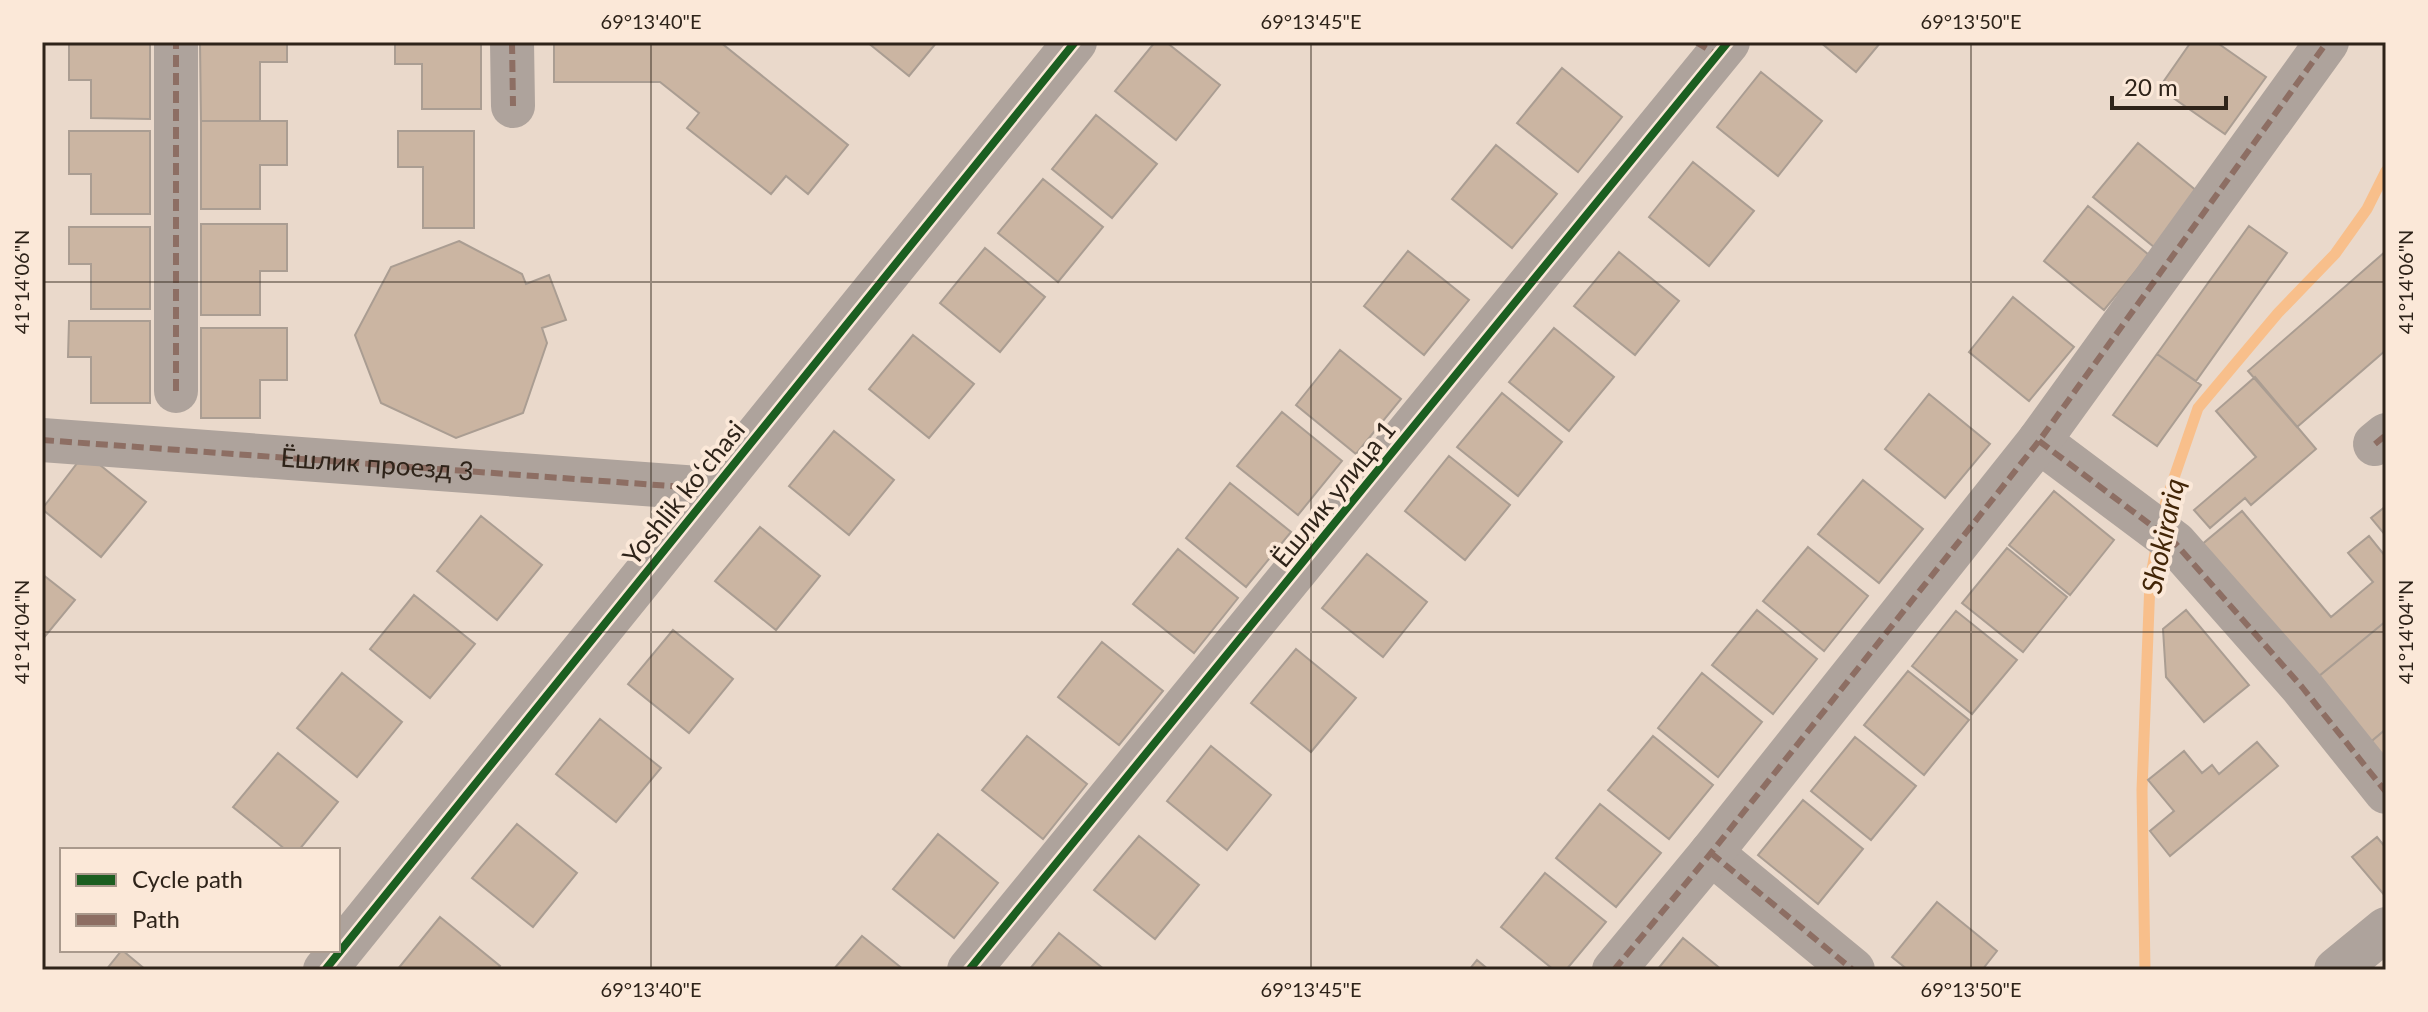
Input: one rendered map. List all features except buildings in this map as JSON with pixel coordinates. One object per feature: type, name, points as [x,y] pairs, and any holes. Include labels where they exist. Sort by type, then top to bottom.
[{"type":"street","points":[[176,42],[176,391]]},
{"type":"street","points":[[512,42],[513,106]]},
{"type":"street","name":"Yoshlik koʻchasi","points":[[340,951],[1075,42]]},
{"type":"street","points":[[1614,970],[2039,441],[2327,42]]},
{"type":"street","name":"Ёшлик улица 1","points":[[969,970],[1714,47]]},
{"type":"street","points":[[2039,441],[2175,543],[2302,687],[2386,792]]},
{"type":"street","name":"Ёшлик проезд 3","points":[[45,445],[712,489]]},
{"type":"street","points":[[1711,853],[1853,970]]},
{"type":"street","points":[[2336,970],[2386,929]]},
{"type":"street","name":"Yoshlik koʻchasi","points":[[325,970],[339,952]]},
{"type":"waterway","name":"Shokirariq","points":[[2161,522],[2198,408],[2278,313],[2335,254],[2367,209],[2386,171]]},
{"type":"waterway","name":"Shokirariq","points":[[2145,970],[2142,790],[2150,581],[2157,542]]},
{"type":"marked path","points":[[176,42],[176,391]]},
{"type":"marked path","points":[[512,42],[513,106]]},
{"type":"marked path","points":[[1696,42],[1719,56]]},
{"type":"marked path","points":[[1614,970],[2039,441],[2327,42]]},
{"type":"marked path","points":[[2375,444],[2386,435]]},
{"type":"marked path","points":[[42,440],[712,489]]},
{"type":"marked path","points":[[2039,441],[2175,543],[2302,687],[2386,792]]},
{"type":"marked path","points":[[1711,853],[1853,970]]},
{"type":"cycle path","points":[[340,951],[1075,42]]},
{"type":"cycle path","points":[[969,970],[1728,42]]},
{"type":"cycle path","points":[[325,970],[340,952]]}]
